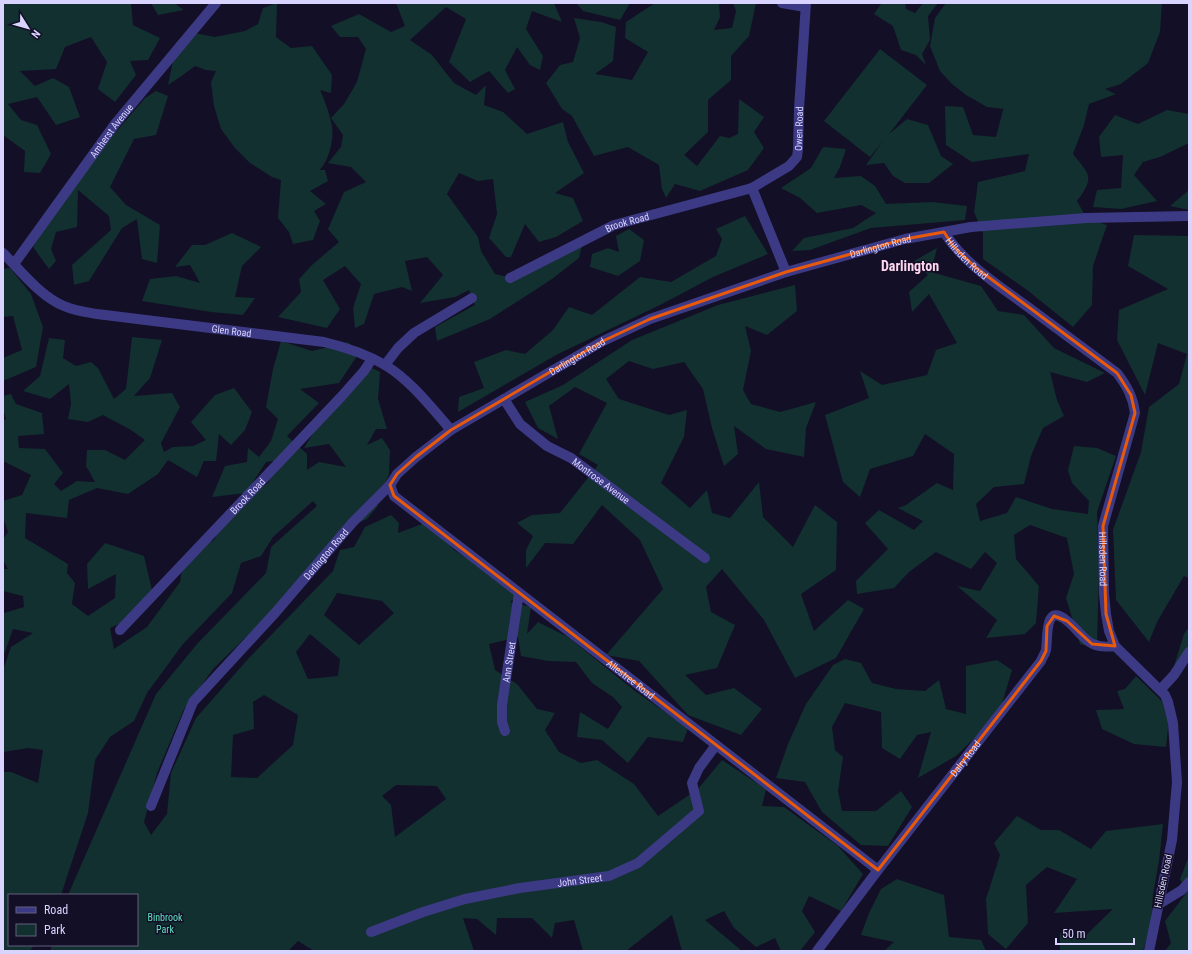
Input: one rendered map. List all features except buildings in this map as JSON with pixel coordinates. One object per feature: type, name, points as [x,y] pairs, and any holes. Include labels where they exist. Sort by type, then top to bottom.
[{"type":"street","name":"Amherst Avenue","points":[[14,264],[115,124],[216,3]]},
{"type":"street","points":[[782,3],[806,5]]},
{"type":"street","name":"Owen Road","points":[[752,188],[789,166],[797,157],[806,5]]},
{"type":"street","points":[[752,188],[786,272]]},
{"type":"street","name":"Brook Road","points":[[510,278],[614,225],[752,188]]},
{"type":"street","name":"Darlington Road","points":[[151,806],[193,702],[275,613],[353,522],[390,485],[397,474],[451,430],[603,341],[650,319],[786,272],[905,239],[971,227],[1086,218],[1189,216]]},
{"type":"street","name":"Hillsden Road","points":[[944,232],[953,246],[975,267],[1117,373],[1132,396],[1135,414],[1103,526],[1105,607],[1109,631],[1115,646],[1161,689],[1168,702],[1173,723],[1177,782],[1172,840],[1149,951]]},
{"type":"street","name":"Glen Road","points":[[3,253],[46,295],[63,306],[75,310],[324,342],[347,347],[385,365],[422,397],[451,430]]},
{"type":"street","points":[[385,365],[398,348],[414,333],[472,298]]},
{"type":"street","name":"Brook Road","points":[[120,630],[341,397],[364,371],[372,359]]},
{"type":"street","name":"Montrose Avenue","points":[[504,399],[520,424],[548,446],[571,458],[705,558]]},
{"type":"street","name":"Allestree Road","points":[[390,485],[394,496],[878,870]]},
{"type":"street","name":"Ann Street","points":[[505,731],[502,722],[502,705],[519,593]]},
{"type":"street","name":"Dalry Road","points":[[817,951],[878,870],[1041,661],[1046,651],[1047,626],[1052,617],[1061,617],[1067,621],[1084,639],[1092,644],[1104,648],[1115,646]]},
{"type":"street","points":[[1161,689],[1174,675],[1189,652]]},
{"type":"street","name":"John Street","points":[[371,932],[422,912],[465,899],[520,888],[609,876],[638,863],[699,811],[692,783],[699,768],[716,745]]},
{"type":"street","points":[[1159,904],[1182,890],[1189,882]]},
{"type":"highlighted area","points":[[944,232],[953,246],[975,267],[1117,373],[1131,395],[1135,413],[1103,526],[1106,614],[1115,646],[1092,644],[1067,621],[1054,616],[1047,626],[1046,651],[1041,661],[878,870],[394,496],[390,485],[397,474],[451,430],[603,341],[650,319],[786,272],[905,239]]},
{"type":"green space","points":[[3,3],[131,3],[133,25],[160,38],[148,60],[130,61],[136,75],[115,102],[98,89],[107,62],[91,37],[65,47],[56,69],[20,71],[35,86],[53,78],[69,87],[80,117],[56,125],[37,97],[8,104],[21,120],[37,125],[51,154],[40,173],[24,172],[25,151],[3,135]]},
{"type":"green space","points":[[151,3],[174,3],[184,10],[158,15]]},
{"type":"green space","points":[[277,3],[276,37],[291,48],[312,46],[332,75],[331,93],[320,90],[332,126],[330,150],[326,161],[319,170],[325,170],[328,181],[310,191],[326,204],[314,211],[320,221],[313,240],[293,244],[289,232],[278,218],[281,180],[272,177],[250,163],[235,148],[221,129],[214,106],[211,82],[216,71],[206,70],[195,66],[168,85],[177,41],[189,32],[215,37],[245,31],[258,24],[263,8]]},
{"type":"green space","points":[[396,3],[554,3],[562,22],[532,11],[526,29],[543,56],[540,70],[530,65],[517,47],[505,70],[515,89],[508,93],[489,71],[470,82],[449,62],[466,19],[446,7],[410,40],[432,55],[454,83],[476,95],[486,85],[484,105],[503,112],[527,134],[563,122],[568,142],[584,173],[555,193],[573,198],[583,221],[556,237],[539,242],[525,224],[511,257],[506,257],[489,238],[497,214],[493,179],[478,181],[459,173],[447,194],[478,237],[481,251],[495,274],[512,278],[583,241],[579,258],[552,279],[490,319],[437,341],[435,327],[475,305],[469,290],[455,297],[420,303],[443,275],[427,257],[405,261],[412,291],[402,287],[374,294],[364,324],[355,328],[353,308],[361,284],[345,266],[323,280],[340,309],[327,328],[278,317],[301,292],[299,279],[312,265],[339,242],[328,229],[344,192],[366,182],[351,167],[328,163],[341,147],[343,135],[331,118],[344,104],[357,82],[366,49],[358,37],[340,37],[331,26],[359,14],[391,32],[405,26]]},
{"type":"green space","points":[[576,3],[630,3],[620,20],[583,11]]},
{"type":"green space","points":[[655,3],[719,3],[720,17],[714,30],[732,28],[736,11],[733,3],[756,3],[749,36],[731,56],[731,80],[708,100],[708,132],[684,155],[697,166],[720,136],[729,138],[738,134],[739,99],[764,117],[754,132],[764,148],[748,170],[700,191],[675,184],[666,198],[662,189],[659,165],[628,147],[594,156],[572,116],[562,109],[546,83],[560,65],[573,62],[580,38],[574,18],[601,22],[616,27],[613,61],[595,74],[632,80],[648,52],[625,38],[626,22]]},
{"type":"green space","points":[[880,3],[905,3],[906,9],[915,13],[923,3],[938,3],[928,16],[930,40],[922,54],[926,65],[916,55],[901,50],[893,26],[874,14],[881,4]]},
{"type":"green space","points":[[946,3],[1162,3],[1160,32],[1148,63],[1121,84],[1105,89],[1116,94],[1089,104],[1084,125],[1073,154],[1088,176],[1088,181],[1083,193],[1077,201],[1087,219],[1107,225],[1093,266],[1092,305],[1073,327],[1027,290],[983,259],[983,233],[974,212],[978,182],[1025,171],[1029,154],[972,162],[946,145],[945,106],[963,107],[973,135],[996,137],[1004,109],[987,107],[966,95],[952,84],[940,71],[930,46],[935,18]]},
{"type":"green space","points":[[880,49],[927,85],[889,134],[907,119],[928,125],[941,156],[953,164],[929,183],[905,183],[893,176],[884,163],[866,165],[883,141],[870,157],[824,121]]},
{"type":"green space","points":[[156,91],[168,96],[156,135],[134,139],[110,187],[126,205],[160,225],[157,263],[142,259],[137,219],[122,228],[89,281],[74,285],[72,265],[111,230],[109,216],[78,190],[77,227],[56,232],[51,249],[56,261],[49,269],[33,247],[56,207],[84,169],[145,98]]},
{"type":"green space","points":[[1167,110],[1189,114],[1189,143],[1160,157],[1143,162],[1134,175],[1157,201],[1121,209],[1093,207],[1097,190],[1121,188],[1123,155],[1101,157],[1099,137],[1115,115],[1138,124]]},
{"type":"green space","points":[[823,147],[846,149],[840,167],[834,178],[861,176],[875,186],[886,204],[932,202],[967,206],[965,220],[871,228],[810,250],[792,251],[804,238],[853,228],[876,213],[861,205],[817,213],[800,198],[781,188],[811,168]]},
{"type":"green space","points":[[1189,190],[1189,210],[1170,206]]},
{"type":"green space","points":[[745,216],[768,254],[713,277],[662,304],[556,355],[458,412],[459,397],[484,388],[474,362],[506,350],[525,354],[553,330],[569,307],[592,315],[640,277],[671,282],[716,256],[722,239],[716,229]]},
{"type":"green space","points":[[629,229],[644,240],[640,261],[618,276],[590,267],[592,254],[608,248],[619,252],[616,236]]},
{"type":"green space","points":[[232,233],[261,247],[242,266],[235,297],[255,298],[243,315],[211,312],[142,301],[150,279],[176,276],[200,283],[190,265],[175,267],[192,245],[205,245]]},
{"type":"green space","points":[[1134,235],[1189,236],[1189,578],[1184,576],[1157,622],[1149,642],[1116,600],[1113,530],[1141,452],[1149,407],[1179,384],[1187,354],[1158,343],[1145,395],[1117,340],[1119,310],[1168,289],[1128,266]]},
{"type":"green space","points":[[937,248],[931,272],[981,286],[998,311],[1024,315],[1054,348],[1105,373],[1087,382],[1050,372],[1057,400],[1064,416],[1043,428],[1031,456],[1024,484],[994,487],[976,504],[980,521],[1007,513],[1016,497],[1052,509],[1088,514],[1089,501],[1072,483],[1068,470],[1074,446],[1097,448],[1116,456],[1097,512],[1099,567],[1097,648],[1080,644],[1066,598],[1074,574],[1067,538],[1030,525],[1014,535],[1016,559],[1039,586],[1036,623],[1025,634],[986,638],[997,620],[957,586],[980,591],[997,563],[985,552],[971,569],[936,552],[909,572],[894,588],[857,594],[856,581],[888,549],[865,523],[879,510],[914,530],[923,521],[898,508],[906,505],[937,483],[953,490],[954,454],[925,434],[913,456],[870,469],[860,497],[843,482],[825,415],[869,398],[860,371],[882,385],[927,375],[936,350],[957,343],[929,294],[912,312],[909,292],[928,275],[914,261]]},
{"type":"green space","points":[[10,268],[31,294],[43,327],[36,367],[3,381],[3,358],[22,350],[13,316],[3,317],[3,269]]},
{"type":"green space","points":[[795,285],[797,311],[767,335],[745,326],[751,351],[743,390],[751,404],[780,412],[816,402],[806,428],[804,457],[766,449],[734,426],[738,454],[724,466],[712,428],[703,389],[684,362],[653,369],[629,361],[606,379],[619,399],[669,415],[687,410],[684,437],[661,483],[690,508],[707,490],[712,513],[730,518],[759,482],[763,517],[793,547],[815,505],[837,522],[836,570],[801,594],[814,631],[848,600],[864,609],[836,658],[795,678],[764,620],[722,569],[706,587],[711,612],[735,625],[717,668],[685,675],[706,695],[734,688],[762,709],[741,735],[688,715],[639,661],[606,655],[663,589],[640,540],[602,505],[573,544],[545,543],[526,568],[526,550],[533,536],[517,523],[532,515],[560,513],[598,465],[579,454],[607,403],[575,387],[549,406],[558,439],[538,428],[525,402],[563,385],[632,340],[718,305]]},
{"type":"green space","name":"Binbrook Park","points":[[132,337],[162,340],[150,378],[134,396],[172,393],[180,407],[161,443],[164,452],[173,447],[193,446],[206,440],[191,422],[215,395],[234,388],[252,412],[245,430],[231,445],[219,434],[216,461],[204,461],[197,477],[168,460],[158,474],[128,494],[97,488],[69,500],[67,518],[26,513],[25,538],[68,564],[67,573],[75,583],[72,604],[88,616],[115,598],[116,574],[88,589],[87,564],[105,543],[144,556],[154,599],[141,614],[110,628],[114,649],[147,627],[180,582],[184,557],[214,540],[229,512],[268,483],[282,460],[266,462],[246,493],[212,497],[225,466],[247,462],[248,448],[259,457],[271,441],[278,419],[266,407],[273,369],[281,341],[312,351],[348,342],[359,353],[339,383],[300,389],[319,403],[287,436],[307,454],[307,470],[319,462],[346,467],[329,444],[304,448],[327,411],[372,368],[380,372],[378,399],[387,429],[376,429],[367,445],[382,438],[390,450],[389,474],[377,507],[367,519],[344,529],[277,607],[214,668],[184,709],[157,773],[144,822],[151,835],[167,814],[171,773],[196,718],[248,659],[333,571],[340,550],[354,547],[365,527],[391,515],[399,523],[398,533],[427,522],[454,550],[487,571],[518,595],[510,602],[531,607],[527,634],[538,622],[568,637],[635,691],[688,728],[683,742],[648,737],[628,763],[602,740],[577,737],[580,712],[608,729],[622,707],[613,697],[592,683],[576,662],[548,661],[521,656],[518,637],[489,644],[495,670],[517,684],[537,709],[555,713],[545,730],[559,752],[581,763],[597,760],[634,784],[658,816],[698,789],[722,760],[766,789],[762,806],[784,807],[838,846],[863,874],[841,911],[809,896],[802,911],[815,932],[800,951],[781,951],[775,938],[756,947],[734,928],[724,911],[705,920],[742,951],[682,951],[672,915],[626,951],[583,951],[574,920],[555,923],[552,938],[532,918],[497,918],[496,935],[477,919],[463,918],[474,951],[314,951],[298,941],[288,951],[50,951],[52,946],[138,946],[138,894],[68,894],[156,694],[197,644],[266,573],[271,547],[317,506],[313,501],[273,537],[261,556],[241,563],[232,593],[183,644],[147,693],[134,721],[110,737],[95,760],[88,813],[61,894],[8,894],[8,946],[33,946],[30,951],[3,951],[3,772],[11,772],[38,783],[43,750],[28,748],[3,752],[3,670],[11,647],[33,633],[13,629],[5,652],[3,653],[3,615],[4,613],[24,607],[23,596],[3,591],[3,569],[8,569],[3,560],[3,539],[8,532],[3,517],[3,501],[22,495],[31,475],[3,461],[3,420],[6,419],[3,409],[3,396],[11,394],[16,404],[42,413],[44,434],[18,436],[19,448],[45,449],[63,473],[54,484],[61,491],[77,481],[95,482],[86,466],[87,450],[105,450],[125,460],[145,440],[131,430],[103,415],[88,422],[68,419],[71,404],[69,384],[50,399],[23,391],[40,376],[49,338],[65,340],[63,358],[76,366],[91,362],[98,368],[114,399],[126,389]],"holes":[[[337,593],[382,601],[394,613],[359,645],[324,615]],[[310,634],[340,659],[338,676],[308,679],[296,652]],[[264,695],[298,715],[293,745],[257,778],[231,777],[233,735],[254,729],[253,702]],[[396,785],[437,786],[446,799],[395,837],[391,805],[382,796]]]},
{"type":"green space","points":[[1189,627],[1189,653],[1174,666],[1184,634]]},
{"type":"green space","points":[[845,659],[861,663],[872,683],[896,689],[925,691],[939,680],[946,709],[966,714],[966,666],[997,660],[1012,670],[999,714],[956,756],[918,778],[931,732],[917,735],[900,759],[882,748],[881,712],[845,703],[832,727],[835,750],[843,757],[838,791],[842,811],[876,811],[901,791],[912,807],[888,846],[861,845],[822,812],[805,782],[776,778],[788,744],[806,704],[833,665]]},
{"type":"green space","points":[[1136,676],[1170,709],[1166,747],[1134,744],[1102,729],[1096,710],[1124,709],[1117,691],[1125,689]]},
{"type":"green space","points":[[1017,816],[1041,830],[1059,830],[1091,849],[1106,831],[1163,824],[1159,861],[1153,894],[1151,924],[1143,951],[1060,951],[1060,933],[1082,939],[1113,909],[1054,913],[1077,879],[1047,867],[1026,885],[1028,923],[1006,949],[988,934],[986,899],[1000,855],[994,843]]},
{"type":"green space","points":[[1189,856],[1189,951],[1165,951],[1171,943],[1165,921],[1187,892],[1180,879]]},
{"type":"green space","points":[[897,879],[944,895],[949,937],[981,940],[986,951],[884,951],[894,942],[861,935],[869,913],[881,889]]},
{"type":"district","name":"Darlington","points":[[910,266]]}]
